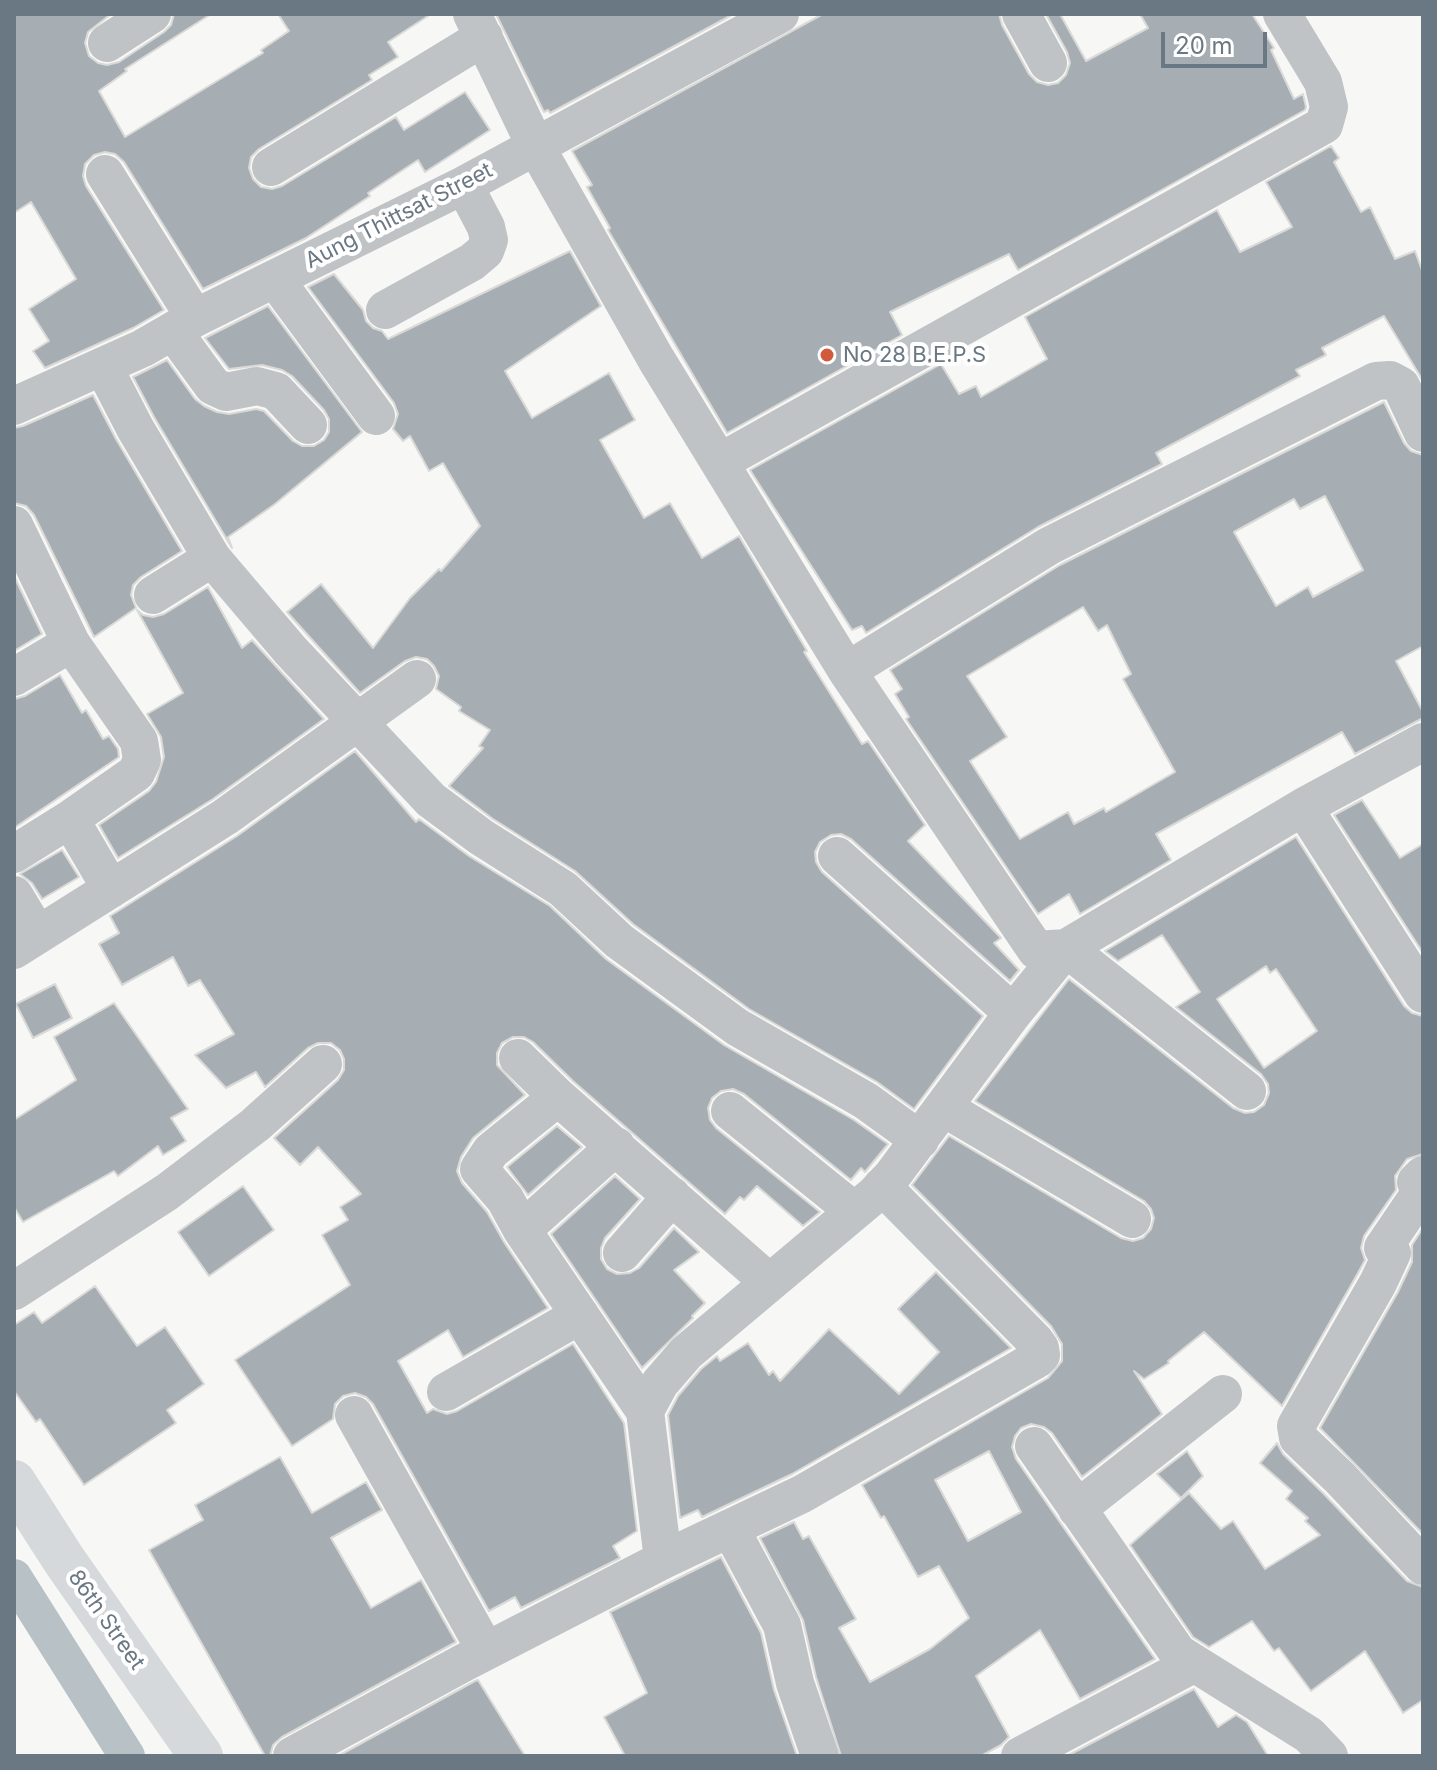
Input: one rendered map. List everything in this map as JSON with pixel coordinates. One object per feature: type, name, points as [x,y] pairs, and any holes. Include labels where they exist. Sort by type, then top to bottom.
[{"type":"main road","name":"86th Street","points":[[21,1509],[201,1756]]},
{"type":"street","points":[[107,43],[152,14]]},
{"type":"street","name":"Aung Thittsat Street","points":[[14,406],[103,366],[464,185],[740,24],[780,14]]},
{"type":"street","points":[[1021,14],[1048,63]]},
{"type":"street","points":[[720,462],[1324,125],[1329,107],[1323,82],[1282,14]]},
{"type":"street","points":[[271,167],[478,25],[535,145],[656,359],[847,671],[1036,950],[1066,948],[1247,1091]]},
{"type":"street","points":[[105,174],[213,386],[226,392],[257,386],[276,391],[308,425]]},
{"type":"street","points":[[385,310],[472,262],[485,251],[489,240],[486,227],[464,185]]},
{"type":"street","points":[[275,279],[376,416]]},
{"type":"street","points":[[103,366],[135,428],[212,558],[291,651],[431,800],[481,837],[563,889],[619,941],[737,1027],[866,1101],[920,1140]]},
{"type":"street","points":[[847,671],[1049,546],[1376,381],[1390,380],[1401,386],[1423,433]]},
{"type":"street","points":[[14,525],[71,643],[139,741],[142,750],[142,760],[136,773],[14,854]]},
{"type":"street","points":[[153,595],[212,558]]},
{"type":"street","points":[[14,677],[71,643]]},
{"type":"street","points":[[14,895],[26,942],[225,817],[417,679]]},
{"type":"street","points":[[645,1411],[660,1383],[686,1353],[882,1186],[1066,948],[1303,807],[1423,742]]},
{"type":"street","points":[[1303,807],[1423,994]]},
{"type":"street","points":[[70,819],[111,889]]},
{"type":"street","points":[[837,856],[1013,1013]]},
{"type":"street","points":[[518,1058],[558,1097],[769,1282]]},
{"type":"street","points":[[14,1291],[167,1192],[255,1125],[323,1064]]},
{"type":"street","points":[[558,1097],[491,1151],[479,1169],[505,1199],[522,1230],[645,1411],[663,1560]]},
{"type":"street","points":[[944,1108],[1132,1219]]},
{"type":"street","points":[[730,1111],[853,1210]]},
{"type":"street","points":[[522,1230],[616,1146]]},
{"type":"street","points":[[1423,1175],[1416,1182],[1423,1189],[1383,1248],[1392,1253],[1378,1283],[1296,1426],[1298,1438],[1423,1566]]},
{"type":"street","points":[[292,1756],[663,1560],[802,1494],[1037,1359],[1041,1355],[1035,1341],[882,1186]]},
{"type":"street","points":[[622,1253],[672,1196]]},
{"type":"street","points":[[446,1392],[580,1315]]},
{"type":"street","points":[[1077,1509],[1223,1394]]},
{"type":"street","points":[[354,1415],[486,1651]]},
{"type":"street","points":[[1034,1446],[1178,1653],[1309,1735],[1329,1756]]},
{"type":"street","points":[[730,1528],[782,1625],[795,1683],[820,1756]]},
{"type":"street","points":[[1020,1756],[1193,1664]]},
{"type":"building","points":[[14,14],[111,14],[88,32],[85,43],[89,56],[107,65],[119,62],[164,32],[171,25],[174,14],[211,14],[125,69],[127,71],[99,91],[125,137],[263,53],[261,50],[289,31],[278,14],[431,14],[388,42],[398,57],[369,75],[372,80],[259,149],[251,157],[249,168],[253,179],[261,187],[272,189],[282,186],[396,117],[404,130],[465,92],[490,130],[425,172],[418,160],[306,238],[203,289],[124,162],[115,154],[105,152],[94,155],[85,164],[83,176],[86,186],[164,310],[133,328],[45,368],[33,351],[49,341],[29,309],[76,279],[31,202],[14,213]]},
{"type":"building","points":[[496,14],[730,16],[550,113],[548,110],[544,112]]},
{"type":"building","points":[[823,14],[999,14],[1029,74],[1037,82],[1048,85],[1058,83],[1066,75],[1070,63],[1046,14],[1060,14],[1086,61],[1148,28],[1140,14],[1252,14],[1274,48],[1271,50],[1294,99],[1303,94],[1306,107],[1018,270],[1009,254],[890,312],[902,335],[727,433],[608,230],[610,228],[587,187],[592,185],[572,151]]},
{"type":"building","points":[[1331,146],[1339,158],[1334,162],[1361,212],[1370,207],[1395,259],[1415,251],[1423,273],[1423,381],[1384,316],[1322,348],[1326,355],[1296,370],[1300,376],[1156,453],[1162,464],[1038,527],[866,633],[862,626],[852,630],[750,470],[941,364],[959,394],[976,386],[981,397],[1047,359],[1025,317],[1217,210],[1240,252],[1292,227],[1266,182]]},
{"type":"building","points":[[570,251],[601,306],[505,371],[532,418],[609,373],[635,420],[600,440],[644,518],[670,503],[702,558],[739,536],[807,651],[804,652],[862,744],[868,741],[925,825],[908,841],[1001,938],[994,943],[1019,970],[1010,981],[851,839],[841,834],[831,835],[820,842],[815,852],[822,872],[983,1016],[914,1109],[877,1082],[749,1009],[633,924],[575,871],[493,819],[449,786],[483,748],[479,746],[490,730],[459,711],[461,707],[436,689],[439,676],[427,659],[416,657],[405,661],[360,693],[287,612],[321,584],[373,648],[410,598],[439,569],[441,571],[480,526],[443,463],[429,471],[410,436],[403,441],[393,429],[398,414],[394,403],[308,287],[334,274],[363,310],[366,321],[388,339]]},
{"type":"building","points":[[268,306],[362,432],[275,504],[228,537],[232,548],[133,377],[167,360],[195,399],[204,406],[229,414],[256,409],[264,411],[293,441],[302,446],[314,446],[324,440],[329,432],[329,419],[292,376],[262,365],[229,369],[205,338]]},
{"type":"building","points":[[93,395],[182,551],[141,577],[133,585],[131,595],[136,608],[94,637],[34,515],[26,506],[14,503],[14,428]]},
{"type":"building","points":[[1384,402],[1404,443],[1411,451],[1423,455],[1423,646],[1396,661],[1423,712],[1423,718],[1355,754],[1342,732],[1156,834],[1171,860],[1080,914],[1069,894],[1038,914],[906,719],[909,717],[895,694],[902,689],[890,670],[1060,565]],"holes":[[[1325,496],[1363,570],[1313,597],[1308,587],[1276,606],[1234,532],[1294,499],[1300,509]],[[1083,607],[1098,631],[1107,625],[1131,674],[1123,679],[1175,772],[1106,812],[1104,808],[1074,824],[1068,812],[1020,839],[970,761],[1007,737],[967,676]]]},
{"type":"building","points":[[14,576],[42,634],[14,651]]},
{"type":"building","points":[[208,587],[242,648],[252,640],[324,719],[213,799],[118,858],[99,825],[149,791],[156,782],[164,757],[161,737],[147,714],[183,693],[137,610],[153,617],[164,614]]},
{"type":"building","points":[[60,675],[82,713],[86,710],[103,739],[109,736],[118,749],[119,757],[14,828],[14,699],[25,696]]},
{"type":"building","points":[[355,751],[416,822],[419,819],[469,856],[550,906],[606,959],[724,1045],[854,1120],[888,1144],[865,1172],[861,1168],[851,1180],[744,1094],[733,1089],[721,1091],[712,1098],[708,1108],[710,1120],[716,1128],[820,1212],[803,1226],[757,1186],[744,1200],[740,1197],[725,1214],[533,1042],[524,1037],[513,1037],[502,1043],[497,1053],[497,1065],[525,1095],[473,1138],[461,1157],[457,1171],[462,1183],[487,1212],[548,1308],[463,1357],[448,1330],[398,1361],[427,1413],[433,1409],[447,1414],[573,1344],[624,1423],[637,1531],[613,1546],[620,1558],[521,1608],[515,1597],[489,1611],[373,1404],[366,1397],[355,1393],[343,1396],[335,1404],[333,1419],[292,1446],[235,1360],[350,1285],[322,1235],[348,1220],[340,1207],[361,1194],[318,1147],[300,1165],[274,1138],[338,1080],[344,1070],[340,1050],[331,1043],[318,1043],[308,1048],[265,1087],[256,1072],[226,1088],[195,1055],[234,1034],[200,980],[188,986],[173,957],[122,985],[99,944],[119,933],[110,916],[237,836]]},
{"type":"building","points":[[1362,800],[1400,858],[1423,844],[1423,953],[1334,815]]},
{"type":"building","points":[[1296,837],[1404,1006],[1412,1013],[1423,1016],[1423,1154],[1407,1159],[1395,1176],[1396,1190],[1364,1236],[1361,1248],[1365,1260],[1282,1406],[1204,1332],[1169,1363],[1144,1379],[1134,1371],[1162,1414],[1082,1477],[1052,1433],[1044,1427],[1031,1424],[1021,1428],[1015,1436],[1012,1447],[1016,1459],[1155,1659],[1080,1699],[1040,1630],[976,1676],[1009,1737],[1001,1745],[981,1756],[841,1756],[816,1677],[803,1620],[760,1538],[794,1522],[803,1539],[809,1536],[856,1619],[839,1628],[870,1682],[930,1649],[969,1618],[939,1566],[918,1577],[884,1516],[881,1518],[862,1485],[1048,1378],[1062,1361],[1062,1344],[1051,1326],[912,1185],[949,1136],[1121,1238],[1133,1241],[1143,1238],[1151,1229],[1154,1218],[1144,1201],[975,1101],[1069,979],[1233,1108],[1245,1113],[1254,1112],[1264,1105],[1269,1093],[1268,1084],[1261,1074],[1176,1007],[1200,992],[1162,935],[1118,961],[1105,951]],"holes":[[[1266,966],[1270,973],[1276,969],[1317,1031],[1264,1068],[1217,999]],[[989,1451],[1021,1512],[968,1541],[935,1480]]]},
{"type":"building","points":[[62,850],[79,877],[42,899],[32,883],[20,874]]},
{"type":"building","points":[[55,984],[72,1018],[33,1038],[16,1004]]},
{"type":"building","points":[[114,1003],[188,1109],[171,1118],[186,1141],[163,1155],[158,1146],[118,1176],[114,1171],[23,1222],[14,1207],[14,1120],[76,1080],[54,1037]]},
{"type":"building","points":[[557,1126],[582,1147],[528,1195],[507,1167]]},
{"type":"building","points":[[615,1176],[640,1199],[605,1238],[601,1259],[607,1269],[617,1274],[630,1273],[639,1268],[674,1228],[699,1252],[674,1270],[705,1303],[642,1368],[551,1234]]},
{"type":"building","points":[[243,1186],[274,1230],[209,1276],[178,1232]]},
{"type":"building","points":[[1423,1228],[1423,1534],[1320,1428],[1398,1292],[1412,1262],[1412,1245]]},
{"type":"building","points":[[936,1272],[1011,1348],[792,1474],[702,1517],[698,1510],[680,1518],[668,1415],[678,1396],[701,1369],[717,1356],[720,1361],[748,1343],[769,1375],[773,1371],[780,1381],[829,1329],[899,1394],[939,1352],[898,1309]]},
{"type":"building","points":[[95,1286],[137,1346],[165,1327],[204,1384],[167,1410],[176,1423],[84,1485],[40,1419],[36,1422],[14,1391],[14,1325],[34,1312],[42,1323]]},
{"type":"building","points":[[1277,1443],[1283,1454],[1407,1581],[1423,1587],[1423,1700],[1403,1713],[1365,1651],[1311,1691],[1279,1648],[1274,1651],[1252,1621],[1209,1647],[1193,1637],[1130,1545],[1189,1493],[1221,1529],[1233,1521],[1265,1569],[1320,1535],[1305,1521],[1308,1518],[1286,1499],[1292,1491],[1260,1463]]},
{"type":"building","points":[[1187,1451],[1203,1476],[1181,1498],[1157,1474]]},
{"type":"building","points":[[280,1457],[312,1513],[366,1482],[382,1510],[331,1538],[371,1608],[421,1580],[456,1642],[282,1737],[273,1745],[270,1756],[265,1756],[149,1550],[203,1520],[195,1505]]},
{"type":"building","points":[[721,1557],[761,1633],[774,1690],[797,1756],[625,1756],[604,1717],[647,1693],[610,1612]]},
{"type":"building","points":[[478,1680],[525,1756],[338,1756],[475,1681]]},
{"type":"building","points":[[1194,1689],[1218,1727],[1236,1715],[1247,1722],[1268,1756],[1067,1756]]},
{"type":"waterway","points":[[14,1577],[127,1756]]},
{"type":"place","name":"No 28 B.E.P.S","points":[[827,355]]}]
